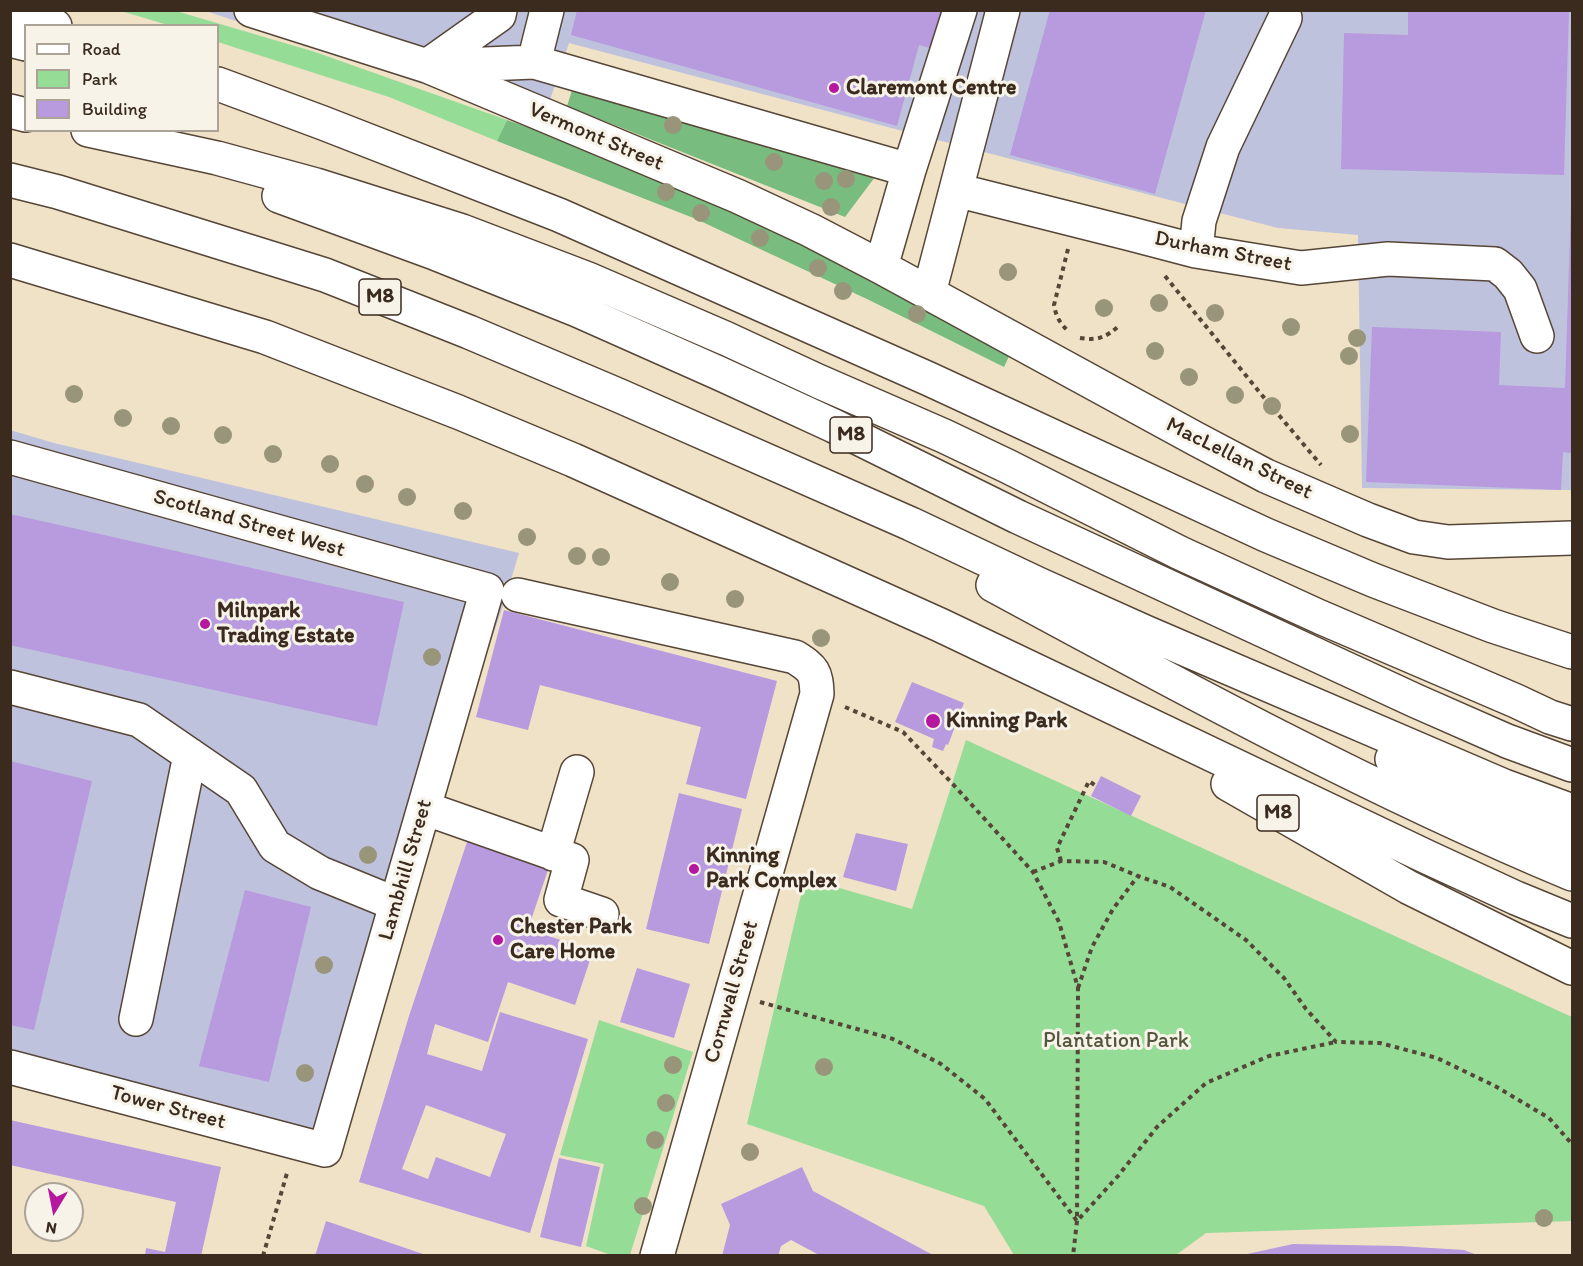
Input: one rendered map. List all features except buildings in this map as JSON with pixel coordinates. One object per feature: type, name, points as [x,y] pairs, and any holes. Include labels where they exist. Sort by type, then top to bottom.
[{"type":"main road","points":[[13,10],[50,24]]},
{"type":"main road","name":"Vermont Street","points":[[251,10],[427,66],[737,196],[810,230],[929,293]]},
{"type":"main road","points":[[427,66],[499,15],[500,10]]},
{"type":"main road","points":[[534,62],[547,10]]},
{"type":"main road","points":[[881,267],[960,10]]},
{"type":"main road","points":[[929,293],[1003,10]]},
{"type":"main road","points":[[1196,251],[1199,221],[1223,147],[1285,18]]},
{"type":"main road","points":[[427,66],[534,62],[909,170]]},
{"type":"main road","points":[[219,84],[559,215],[929,379],[1266,535],[1373,580],[1493,626],[1572,652]]},
{"type":"main road","points":[[219,92],[323,123]]},
{"type":"main road","points":[[102,134],[217,158],[316,185],[462,231],[588,279],[944,436],[1180,553],[1320,617],[1516,700],[1550,717],[1572,724]]},
{"type":"main road","name":"M8","points":[[102,134],[432,252],[577,310],[814,417],[1029,522],[1416,701],[1507,741],[1572,765]]},
{"type":"main road","name":"M8","points":[[10,180],[58,192],[325,275],[480,336],[911,524],[1145,632],[1504,786],[1572,811]]},
{"type":"main road","name":"Durham Street","points":[[956,190],[1196,251],[1301,267],[1388,259],[1495,264],[1508,274],[1520,289],[1537,336]]},
{"type":"main road","name":"M8","points":[[10,260],[265,337],[458,412],[573,460],[860,589],[1437,862],[1572,921]]},
{"type":"main road","name":"MacLellan Street","points":[[929,293],[1266,476],[1368,520],[1414,537],[1448,543],[1572,538]]},
{"type":"main road","name":"M8","points":[[738,448],[1153,672],[1381,788],[1572,874]]},
{"type":"main road","name":"Scotland Street West","points":[[10,457],[502,592],[795,657],[810,666],[816,678],[817,694]]},
{"type":"main road","name":"Lambhill Street","points":[[310,1146],[396,904],[424,808],[502,592]]},
{"type":"main road","name":"M8","points":[[1145,632],[1432,780],[1572,842]]},
{"type":"main road","name":"M8","points":[[989,649],[1408,886],[1572,968]]},
{"type":"main road","points":[[10,687],[140,720],[241,790],[275,846],[320,873],[396,904]]},
{"type":"main road","name":"Cornwall Street","points":[[657,1256],[817,694]]},
{"type":"main road","points":[[136,1019],[190,754]]},
{"type":"main road","points":[[553,854],[578,772]]},
{"type":"main road","points":[[424,808],[572,860],[561,900],[602,915]]},
{"type":"main road","name":"Tower Street","points":[[10,1067],[310,1146]]},
{"type":"path","points":[[1070,334],[1061,324],[1054,305],[1074,220]]},
{"type":"path","points":[[1160,269],[1322,466]]},
{"type":"path","points":[[1076,336],[1082,339],[1096,339],[1106,336],[1120,325]]},
{"type":"path","points":[[817,694],[903,732],[1033,872],[1059,922],[1078,988],[1077,1221],[1073,1256]]},
{"type":"path","points":[[1061,861],[1057,848],[1089,781],[1096,786]]},
{"type":"path","points":[[1033,872],[1061,861],[1104,862],[1170,887],[1246,940],[1284,978],[1306,1009],[1336,1042]]},
{"type":"path","points":[[1078,988],[1092,946],[1113,909],[1138,876]]},
{"type":"path","points":[[731,994],[893,1039],[941,1064],[985,1099],[1077,1221]]},
{"type":"path","points":[[1077,1221],[1118,1176],[1157,1127],[1206,1083],[1269,1056],[1336,1042],[1380,1043],[1437,1058],[1495,1086],[1549,1118],[1572,1143]]},
{"type":"path","points":[[263,1256],[310,1146]]},
{"type":"shaded area","points":[[206,11],[1572,11],[1572,490],[1362,488],[1358,235],[1278,228],[569,43],[542,124]]},
{"type":"shaded area","points":[[10,430],[54,443],[519,553],[504,603],[316,1150],[11,1068]]},
{"type":"green space","points":[[121,11],[176,11],[315,52],[507,120],[497,141],[389,97],[219,42],[219,24],[165,24]]},
{"type":"green space","points":[[576,78],[875,177],[845,217],[567,106]]},
{"type":"green space","points":[[507,120],[542,132],[731,210],[871,274],[892,293],[1011,352],[1004,367],[869,300],[696,219],[497,141]]},
{"type":"green space","name":"Plantation Park","points":[[966,740],[1572,1017],[1572,1221],[1206,1233],[1176,1255],[1014,1255],[984,1206],[747,1124],[805,878],[912,909]]},
{"type":"green space","points":[[599,1020],[693,1052],[630,1255],[611,1255],[586,1246],[604,1164],[560,1155]]},
{"type":"place","name":"Claremont Centre","points":[[834,88]]},
{"type":"place","name":"Milnpark Trading Estate","points":[[205,624]]},
{"type":"place","name":"Kinning Park","points":[[933,721]]},
{"type":"place","name":"Kinning Park Complex","points":[[694,869]]},
{"type":"place","name":"Chester Park Care Home","points":[[498,940]]}]
